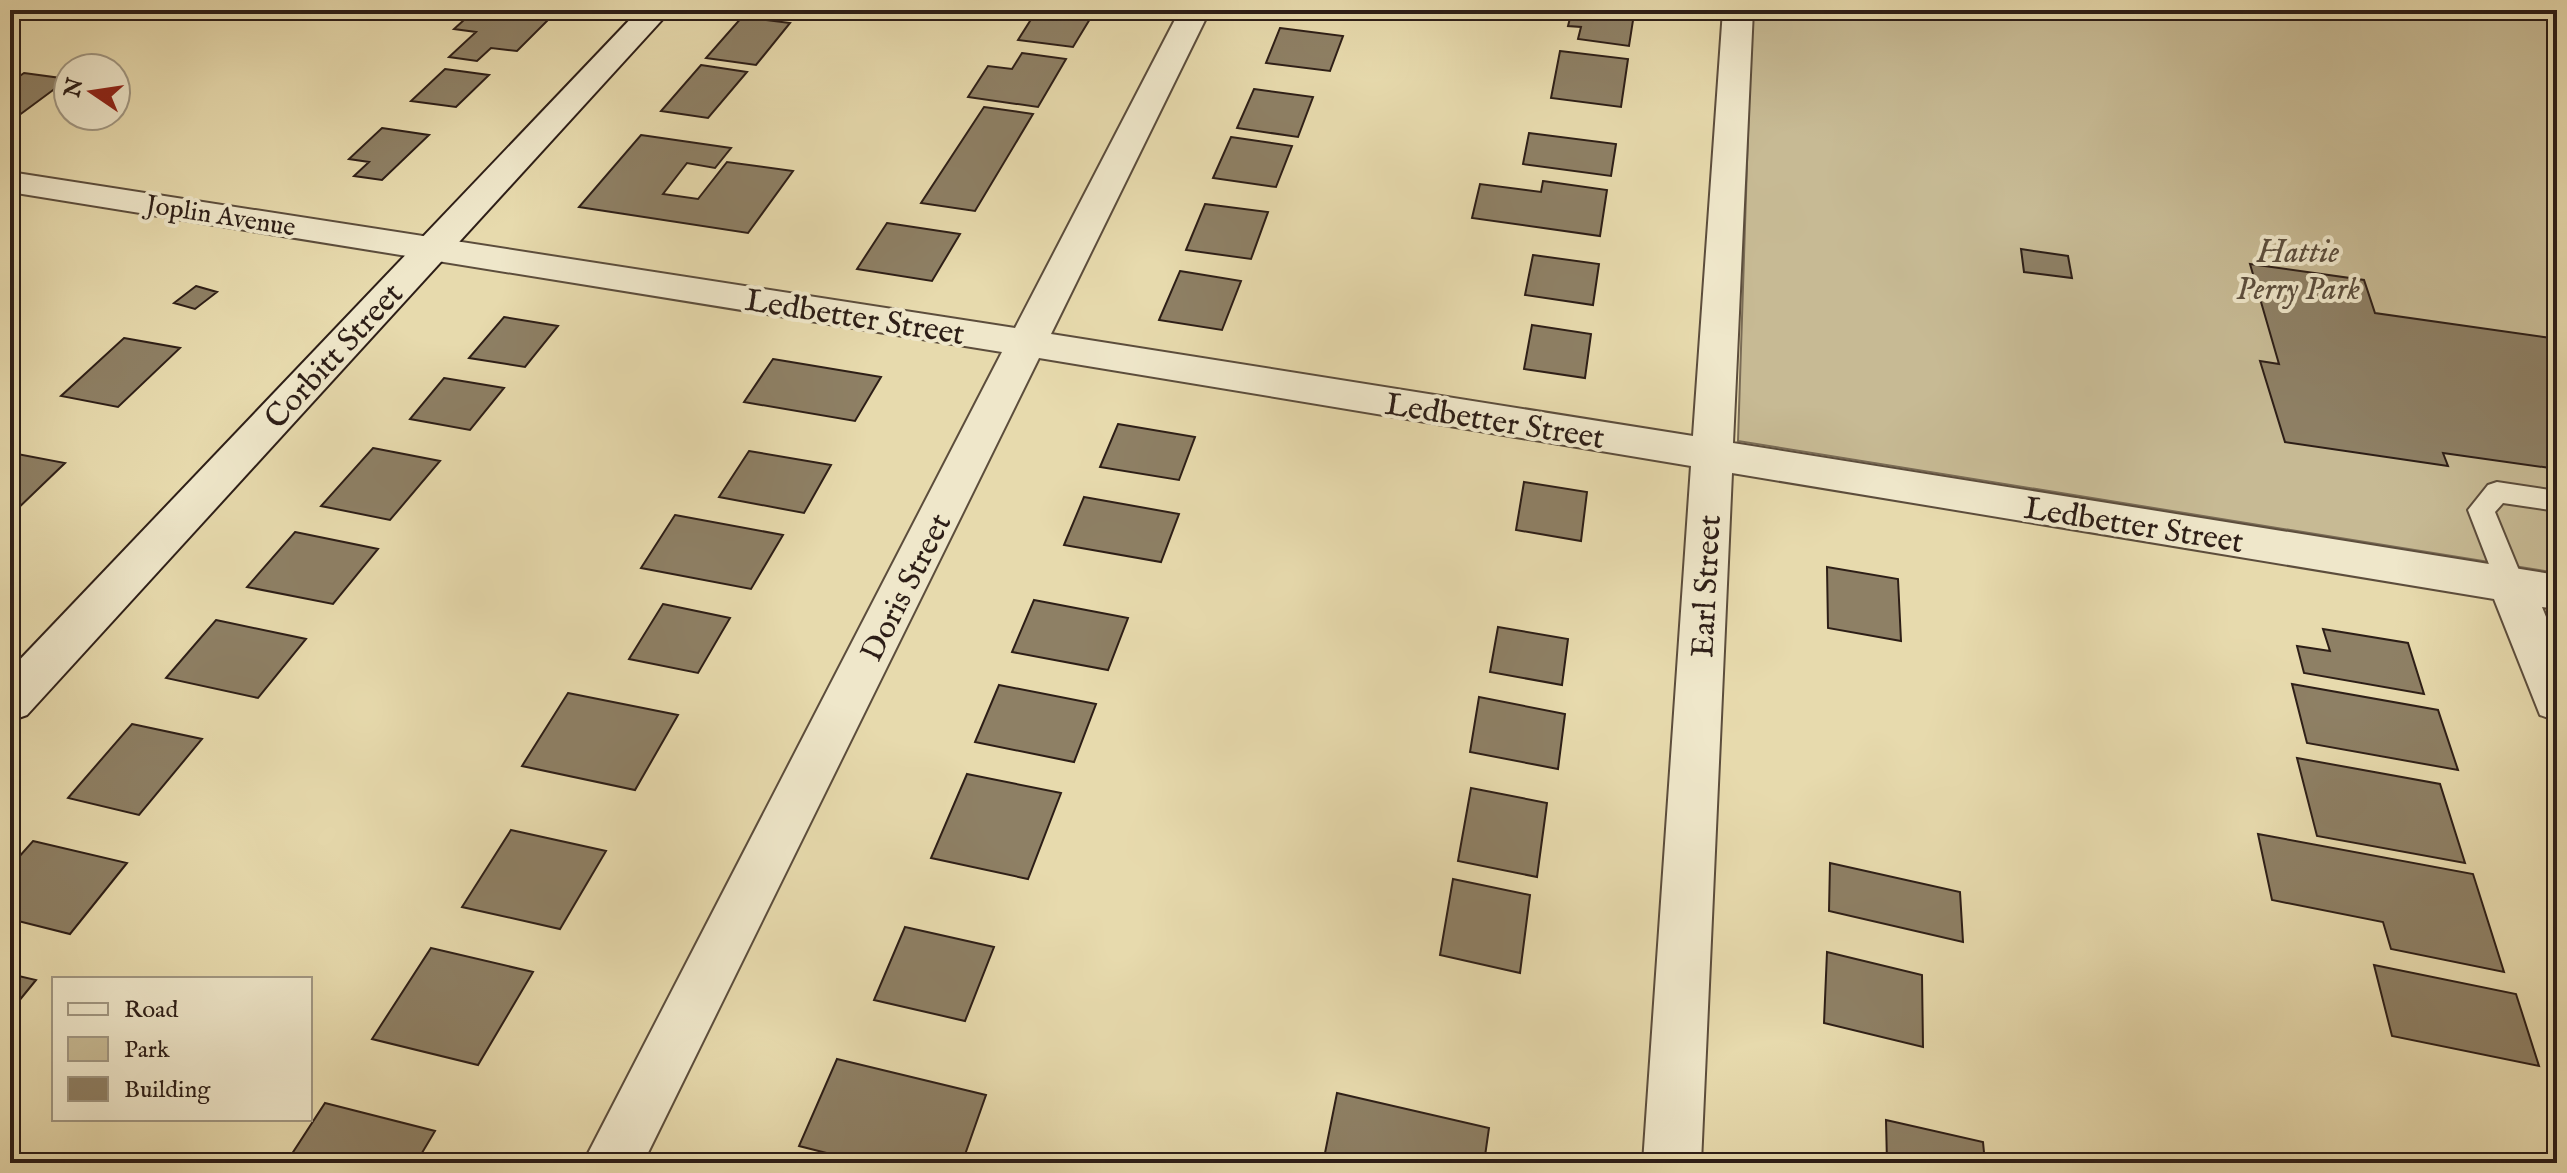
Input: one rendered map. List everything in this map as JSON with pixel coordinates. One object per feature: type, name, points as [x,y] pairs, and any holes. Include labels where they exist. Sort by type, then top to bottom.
[{"type":"street","name":"Corbitt Street","points":[[10,701],[656,10]]},
{"type":"street","name":"Doris Street","points":[[612,1163],[1195,10]]},
{"type":"street","name":"Earl Street","points":[[1672,1163],[1738,10]]},
{"type":"street","name":"Joplin Avenue","points":[[10,182],[432,249]]},
{"type":"street","name":"Ledbetter Street","points":[[432,249],[2557,592]]},
{"type":"street","points":[[2511,585],[2557,701]]},
{"type":"lane","points":[[2511,585],[2481,510],[2497,492],[2557,501]]},
{"type":"green space","name":"Hattie Perry Park","points":[[1752,10],[2557,10],[2557,573],[1738,441]]},
{"type":"building","points":[[475,10],[551,17],[517,51],[491,48],[477,61],[449,57],[476,32],[454,29]]},
{"type":"building","points":[[1037,10],[1093,14],[1073,47],[1018,40]]},
{"type":"building","points":[[1292,10],[1352,10],[1349,20],[1291,13]]},
{"type":"building","points":[[1572,10],[1634,14],[1629,46],[1578,39],[1581,27],[1568,26]]},
{"type":"building","points":[[742,17],[790,23],[756,65],[706,58]]},
{"type":"building","points":[[1280,28],[1343,36],[1330,71],[1266,63]]},
{"type":"building","points":[[1560,51],[1628,59],[1621,107],[1551,98]]},
{"type":"building","points":[[1022,53],[1066,59],[1038,107],[968,97],[988,66],[1012,69]]},
{"type":"building","points":[[701,65],[747,72],[708,118],[661,111]]},
{"type":"building","points":[[445,69],[489,75],[456,107],[411,101]]},
{"type":"building","points":[[24,73],[52,77],[52,91],[18,116],[10,115],[10,83]]},
{"type":"building","points":[[1254,89],[1313,97],[1298,137],[1237,128]]},
{"type":"building","points":[[984,107],[1033,114],[975,211],[921,203]]},
{"type":"building","points":[[382,128],[429,135],[382,180],[354,176],[369,162],[349,159]]},
{"type":"building","points":[[1529,133],[1616,144],[1611,176],[1523,164]]},
{"type":"building","points":[[641,135],[731,148],[715,168],[687,163],[663,194],[698,199],[727,162],[793,171],[748,233],[579,207]]},
{"type":"building","points":[[1231,137],[1292,146],[1276,187],[1213,178]]},
{"type":"building","points":[[1543,181],[1607,190],[1600,236],[1472,218],[1480,184],[1541,192]]},
{"type":"building","points":[[1205,204],[1268,212],[1251,259],[1186,250]]},
{"type":"building","points":[[887,223],[960,234],[932,281],[857,269]]},
{"type":"building","points":[[2021,249],[2068,256],[2072,278],[2024,272]]},
{"type":"building","points":[[1533,255],[1599,264],[1593,305],[1525,295]]},
{"type":"building","points":[[2250,264],[2364,280],[2375,313],[2551,338],[2557,348],[2557,469],[2443,453],[2448,466],[2285,442],[2260,361],[2279,364]]},
{"type":"building","points":[[1180,271],[1241,281],[1222,330],[1159,320]]},
{"type":"building","points":[[196,286],[217,292],[195,309],[174,303]]},
{"type":"building","points":[[504,317],[558,326],[525,367],[469,358]]},
{"type":"building","points":[[1532,325],[1591,334],[1585,378],[1524,369]]},
{"type":"building","points":[[124,338],[180,348],[118,407],[61,396]]},
{"type":"building","points":[[773,359],[881,377],[855,421],[744,402]]},
{"type":"building","points":[[444,378],[504,388],[470,430],[410,419]]},
{"type":"building","points":[[1118,424],[1195,437],[1179,480],[1100,467]]},
{"type":"building","points":[[373,448],[440,461],[390,520],[321,506]]},
{"type":"building","points":[[749,451],[831,465],[804,513],[719,497]]},
{"type":"building","points":[[10,455],[65,463],[10,516]]},
{"type":"building","points":[[1524,482],[1587,492],[1581,541],[1516,530]]},
{"type":"building","points":[[1084,497],[1179,514],[1161,562],[1064,545]]},
{"type":"building","points":[[675,515],[783,535],[751,589],[641,568]]},
{"type":"building","points":[[295,532],[378,549],[333,604],[247,587]]},
{"type":"building","points":[[1827,567],[1898,579],[1901,641],[1828,628]]},
{"type":"building","points":[[1034,600],[1128,618],[1108,670],[1012,652]]},
{"type":"building","points":[[663,604],[730,618],[698,673],[629,659]]},
{"type":"building","points":[[216,620],[306,639],[258,698],[166,678]]},
{"type":"building","points":[[1498,627],[1568,639],[1562,685],[1490,672]]},
{"type":"building","points":[[2323,629],[2408,643],[2424,694],[2304,673],[2297,646],[2330,651]]},
{"type":"building","points":[[2292,684],[2438,710],[2458,770],[2307,743]]},
{"type":"building","points":[[999,685],[1096,704],[1074,762],[975,742]]},
{"type":"building","points":[[568,693],[678,715],[635,790],[522,766]]},
{"type":"building","points":[[1479,697],[1565,714],[1558,769],[1470,752]]},
{"type":"building","points":[[132,724],[202,739],[139,815],[68,798]]},
{"type":"building","points":[[2297,758],[2440,784],[2465,863],[2317,836]]},
{"type":"building","points":[[967,774],[1061,793],[1028,879],[931,858]]},
{"type":"building","points":[[1471,788],[1547,803],[1537,877],[1458,861]]},
{"type":"building","points":[[511,830],[606,851],[560,929],[462,907]]},
{"type":"building","points":[[2258,834],[2473,874],[2504,972],[2391,949],[2383,922],[2272,900]]},
{"type":"building","points":[[33,841],[127,863],[70,934],[10,919],[10,867]]},
{"type":"building","points":[[1830,863],[1960,892],[1963,942],[1829,911]]},
{"type":"building","points":[[1453,879],[1530,895],[1520,973],[1440,955]]},
{"type":"building","points":[[905,927],[994,947],[965,1021],[874,1000]]},
{"type":"building","points":[[431,948],[533,972],[478,1065],[372,1039]]},
{"type":"building","points":[[1827,952],[1922,975],[1923,1047],[1824,1023]]},
{"type":"building","points":[[2374,965],[2516,994],[2539,1066],[2392,1036]]},
{"type":"building","points":[[10,974],[36,980],[10,1012]]},
{"type":"building","points":[[837,1059],[986,1095],[962,1163],[866,1163],[799,1146]]},
{"type":"building","points":[[1337,1093],[1489,1128],[1484,1163],[1323,1163]]},
{"type":"building","points":[[325,1103],[435,1131],[416,1163],[286,1163]]},
{"type":"building","points":[[1886,1120],[1983,1142],[1985,1163],[1887,1163]]}]
